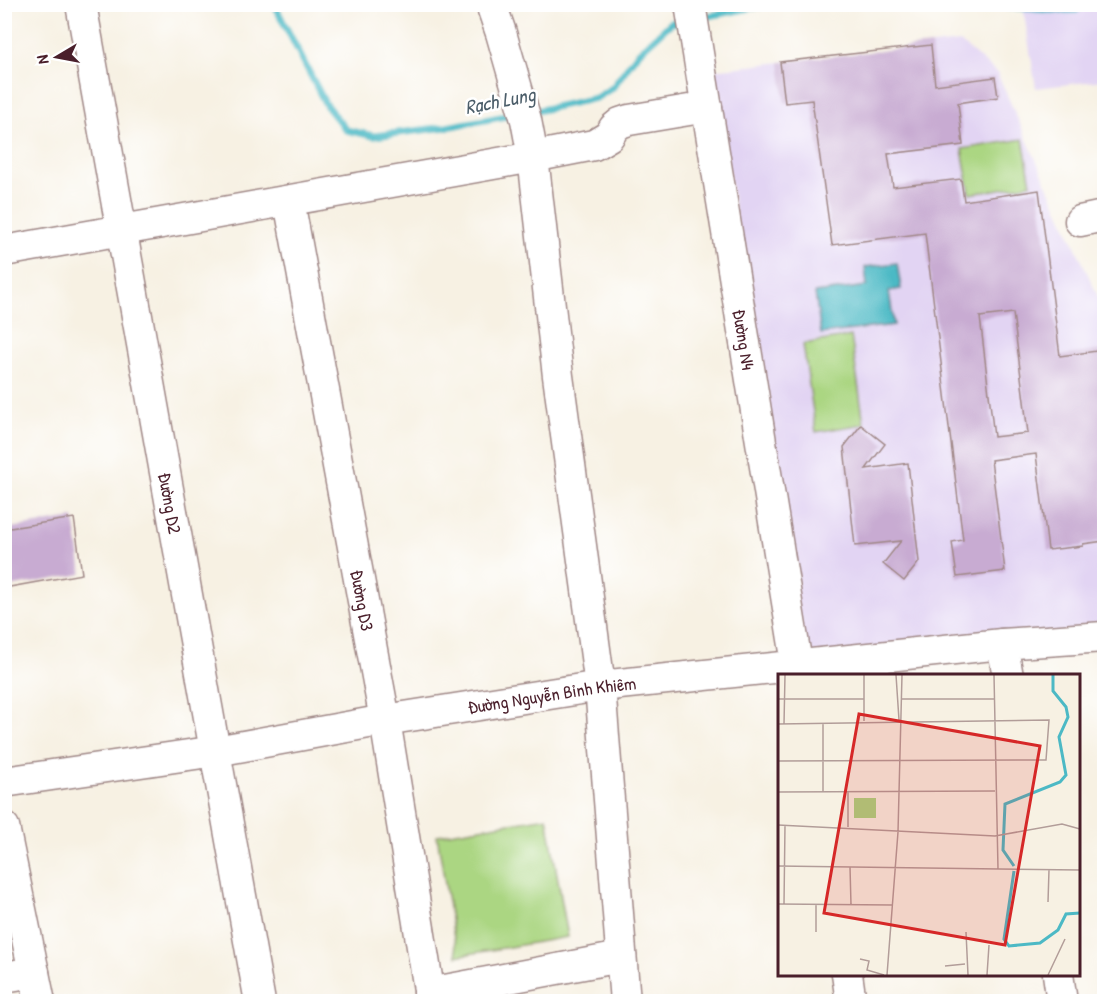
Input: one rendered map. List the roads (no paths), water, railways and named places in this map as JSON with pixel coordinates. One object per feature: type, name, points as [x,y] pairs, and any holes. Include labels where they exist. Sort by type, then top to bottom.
[{"type":"street","name":"Đường D2","points":[[81,4],[260,1002]]},
{"type":"street","points":[[491,4],[522,109],[533,157],[558,376],[600,686],[625,1002]]},
{"type":"street","name":"Đường N4","points":[[693,19],[798,671]]},
{"type":"street","points":[[4,251],[594,145],[609,136],[620,123],[707,107]]},
{"type":"street","name":"Đường D3","points":[[288,201],[385,720],[430,997]]},
{"type":"street","name":"Đường Nguyễn Bỉnh Khiêm","points":[[4,782],[216,751],[385,720],[600,686],[798,671],[1002,644],[1104,637]]},
{"type":"street","points":[[1002,644],[1008,674]]},
{"type":"street","points":[[4,827],[40,1002]]},
{"type":"street","points":[[430,997],[621,957]]},
{"type":"street","points":[[4,977],[34,972]]},
{"type":"street","points":[[847,976],[851,1002]]},
{"type":"street","points":[[1058,976],[1062,1002]]},
{"type":"water","points":[[897,263],[901,289],[889,291],[894,325],[821,334],[815,293],[867,286],[865,267]]},
{"type":"waterway","name":"Rạch Lung","points":[[274,4],[326,105],[346,130],[374,136],[446,127],[517,114]]},
{"type":"waterway","name":"Rạch Lung","points":[[698,18],[771,4]]},
{"type":"waterway","name":"Rạch Lung","points":[[956,4],[1049,10],[1076,10],[1085,4]]},
{"type":"waterway","name":"Rạch Lung","points":[[531,112],[596,98],[613,87],[637,54],[671,23],[684,20]]}]
